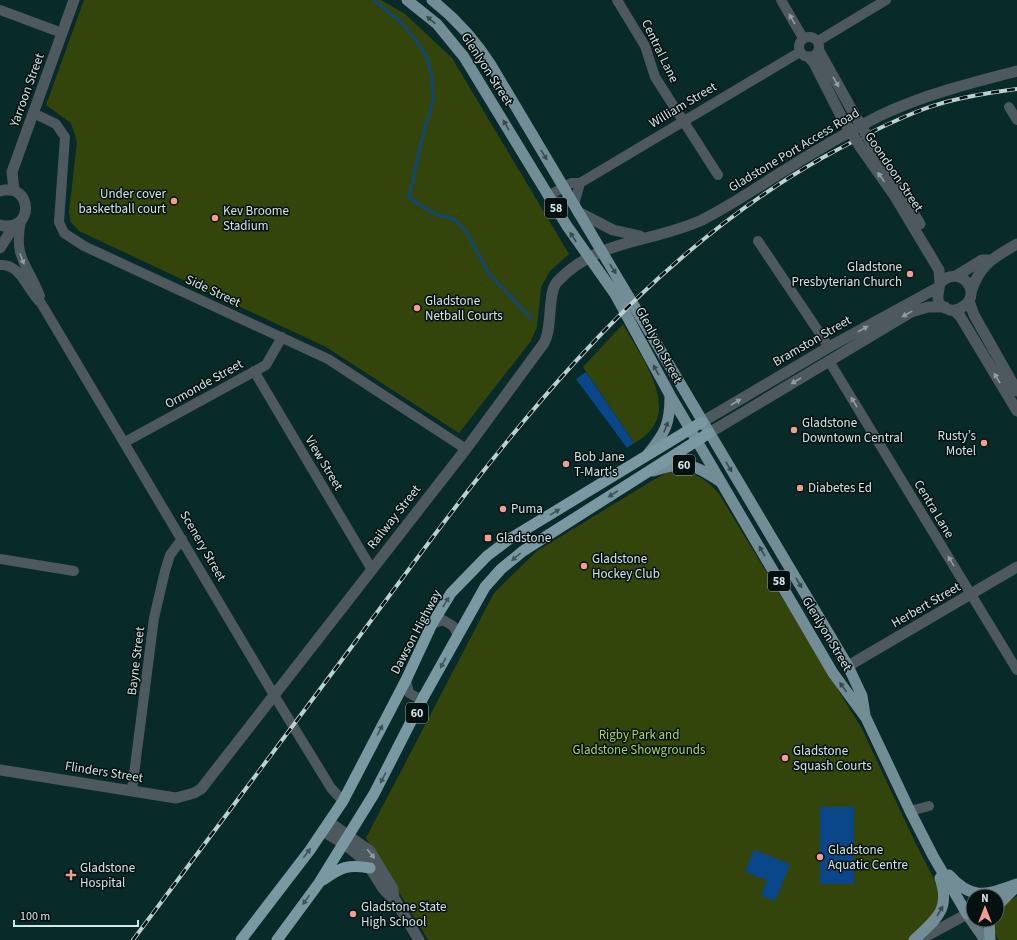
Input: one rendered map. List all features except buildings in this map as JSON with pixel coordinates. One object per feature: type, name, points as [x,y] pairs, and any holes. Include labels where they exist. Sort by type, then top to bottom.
[{"type":"highway","name":"Dawson Highway","points":[[241,940],[343,801],[406,680],[432,624],[451,592],[486,556],[508,540],[702,422]]},
{"type":"highway","name":"60","points":[[277,940],[319,883],[347,840],[395,756],[424,696],[485,587],[501,569],[523,551],[709,434]]},
{"type":"highway","points":[[319,883],[343,868],[356,866],[370,868]]},
{"type":"main road","name":"Glenlyon Street","points":[[407,0],[437,24],[464,57],[548,196],[588,258],[615,294],[670,395],[833,673],[866,718],[933,856],[965,904]]},
{"type":"main road","name":"Glenlyon Street","points":[[432,0],[456,21],[479,46],[848,666],[862,696],[866,718]]},
{"type":"main road","points":[[648,454],[663,435],[668,423],[670,395]]},
{"type":"main road","name":"60","points":[[642,475],[672,465],[681,464],[701,470],[723,484]]},
{"type":"main road","points":[[933,856],[957,884],[969,892],[991,892],[1017,885]]},
{"type":"main road","points":[[914,940],[934,921],[945,900],[945,891],[933,856]]},
{"type":"main road","points":[[1005,892],[1017,885]]},
{"type":"main road","points":[[1005,898],[1017,885]]},
{"type":"main road","name":"Glenlyon Street","points":[[979,928],[985,940]]},
{"type":"main road","points":[[989,928],[990,940]]},
{"type":"street","name":"Yarroon Street","points":[[14,190],[12,172],[74,0]]},
{"type":"street","name":"Central Lane","points":[[617,0],[645,46],[655,76],[718,175]]},
{"type":"street","points":[[781,0],[803,38]]},
{"type":"street","points":[[803,38],[799,46],[804,54],[815,56],[818,46],[886,0]]},
{"type":"street","points":[[0,10],[62,33]]},
{"type":"street","points":[[803,38],[812,37],[818,46]]},
{"type":"street","name":"Goondoon Street","points":[[818,46],[870,141],[906,197],[952,276]]},
{"type":"street","name":"William Street","points":[[548,196],[571,183],[580,182],[683,120],[804,54]]},
{"type":"street","name":"Goondoon Street","points":[[804,54],[814,63],[842,118],[861,148],[894,194],[939,270],[939,286]]},
{"type":"street","name":"Gladstone Port Access Road","points":[[588,258],[623,243],[648,238],[682,228],[712,215],[825,146],[880,116],[933,94],[1017,71]]},
{"type":"street","points":[[1010,107],[1017,120]]},
{"type":"street","name":"Side Street","points":[[34,113],[56,124],[65,137],[59,222],[64,233],[84,246],[328,359],[466,449]]},
{"type":"street","points":[[580,182],[576,209],[604,226],[621,233],[648,238]]},
{"type":"street","points":[[0,191],[7,189],[14,190],[25,200],[26,208],[0,248]]},
{"type":"street","points":[[0,225],[17,223]]},
{"type":"street","name":"Scenery Street","points":[[17,223],[20,256],[40,295],[41,303]]},
{"type":"street","points":[[758,241],[829,348]]},
{"type":"street","points":[[950,309],[965,306],[970,297],[975,280],[989,260],[1017,244]]},
{"type":"street","name":"Railway Street","points":[[201,788],[371,568],[466,449],[548,336],[550,308],[555,284],[566,273],[588,258]]},
{"type":"street","points":[[989,260],[982,260],[952,276],[939,286],[937,297],[960,316],[1017,411]]},
{"type":"street","name":"Scenery Street","points":[[0,265],[7,264],[16,268],[34,297],[41,303],[331,788],[343,801]]},
{"type":"street","points":[[952,276],[965,280],[974,315],[1017,391]]},
{"type":"street","name":"Bramston Street","points":[[702,422],[939,286]]},
{"type":"street","name":"Bramston Street","points":[[709,434],[911,312],[928,307],[950,309]]},
{"type":"street","name":"Ormonde Street","points":[[125,442],[266,365],[282,337]]},
{"type":"street","name":"Centra Lane","points":[[829,361],[1017,670]]},
{"type":"street","name":"View Street","points":[[254,371],[371,568]]},
{"type":"street","name":"Bayne Street","points":[[132,790],[154,618],[170,556],[182,539]]},
{"type":"street","points":[[0,560],[74,571]]},
{"type":"street","name":"Herbert Street","points":[[848,666],[1017,567]]},
{"type":"street","points":[[432,624],[443,620],[453,626],[458,635]]},
{"type":"street","points":[[406,680],[409,693],[418,698],[424,696]]},
{"type":"street","name":"Flinders Street","points":[[0,770],[176,798],[194,794],[201,788]]},
{"type":"street","points":[[910,811],[930,806]]},
{"type":"street","points":[[326,826],[347,840],[370,851],[393,889],[394,898],[419,940]]},
{"type":"street","points":[[347,840],[370,868],[386,894],[394,898]]},
{"type":"street","points":[[919,940],[965,915]]},
{"type":"green space","points":[[84,0],[381,0],[405,14],[452,58],[569,254],[550,271],[541,287],[537,327],[531,341],[459,433],[326,347],[79,231],[71,222],[69,212],[77,142],[71,123],[46,105]]},
{"type":"green space","points":[[623,324],[649,370],[656,386],[659,403],[657,418],[650,432],[634,443],[583,367]]},
{"type":"green space","name":"Rigby Park and Gladstone Showgrounds","points":[[678,471],[696,475],[710,485],[719,494],[862,729],[915,842],[941,893],[939,906],[924,930],[907,940],[428,940],[366,838],[494,593],[537,551],[650,482],[666,473]]},
{"type":"green space","points":[[1017,896],[1017,940],[999,940],[994,932],[994,928],[1005,928],[1005,905]]},
{"type":"water","points":[[586,372],[634,443],[627,448],[576,379]]},
{"type":"water","points":[[820,807],[854,807],[854,884],[820,884]]},
{"type":"water","points":[[754,850],[790,864],[775,901],[761,896],[767,880],[745,872]]},
{"type":"waterway","points":[[374,0],[402,23],[415,39],[426,55],[432,77],[433,100],[420,146],[409,198],[435,214],[454,219],[467,233],[489,274],[532,319]]},
{"type":"railway","points":[[133,940],[457,506],[509,439],[564,374],[622,313],[684,256],[750,204],[822,158],[885,125],[935,105],[982,94],[1017,89]]},
{"type":"place","name":"Under cover basketball court","points":[[174,201]]},
{"type":"place","name":"Kev Broome Stadium","points":[[215,218]]},
{"type":"place","name":"Gladstone Presbyterian Church","points":[[910,274]]},
{"type":"place","name":"Gladstone Netball Courts","points":[[417,308]]},
{"type":"place","name":"Gladstone Downtown Central","points":[[794,430]]},
{"type":"place","name":"Rusty’s Motel","points":[[984,443]]},
{"type":"place","name":"Bob Jane T-Mart's","points":[[566,464]]},
{"type":"place","name":"Diabetes Ed","points":[[800,488]]},
{"type":"place","name":"Puma","points":[[503,509]]},
{"type":"place","name":"Gladstone","points":[[488,538]]},
{"type":"place","name":"Gladstone Hockey Club","points":[[584,566]]},
{"type":"place","name":"Gladstone Squash Courts","points":[[785,758]]},
{"type":"place","name":"Gladstone Aquatic Centre","points":[[820,857]]},
{"type":"place","name":"Gladstone Hospital","points":[[71,875]]},
{"type":"place","name":"Gladstone State High School","points":[[353,914]]}]
